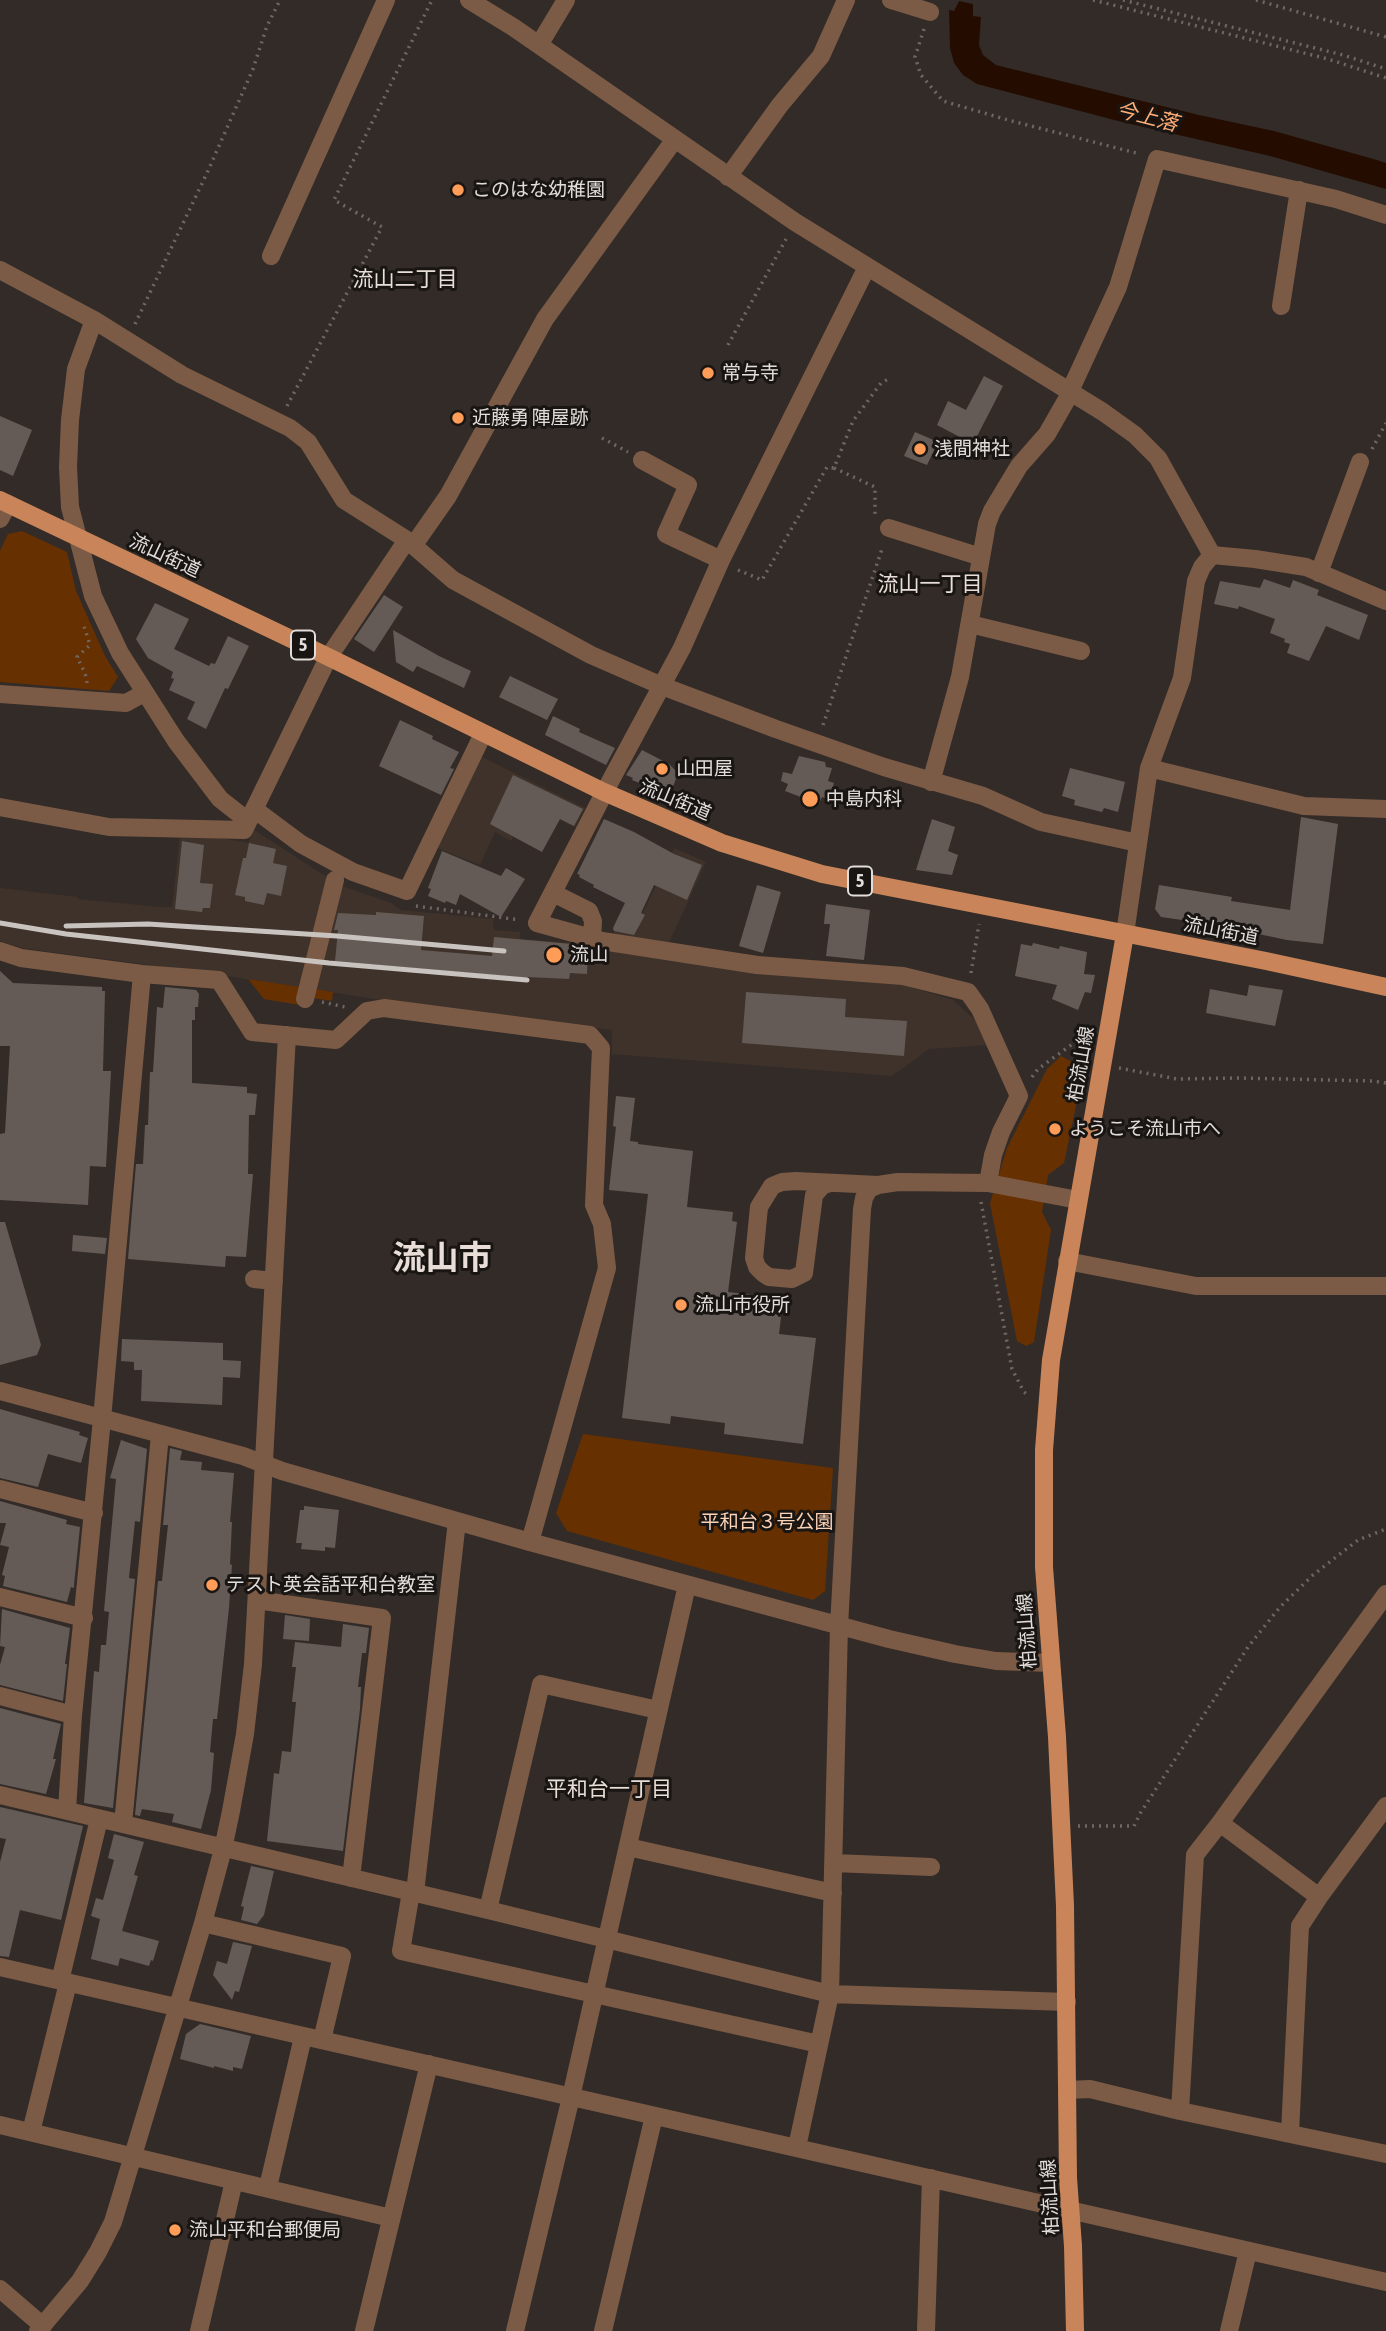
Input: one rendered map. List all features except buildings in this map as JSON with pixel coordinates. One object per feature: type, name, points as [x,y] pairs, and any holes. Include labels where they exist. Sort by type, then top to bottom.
[{"type":"main road","name":"流山街道","points":[[3,508],[78,538],[604,792],[722,843],[822,874],[1386,987]]},
{"type":"main road","name":"柏流山線","points":[[1075,2331],[1062,1826],[1044,1567],[1046,1404],[1067,1261],[1125,934]]},
{"type":"street","points":[[271,256],[386,0]]},
{"type":"street","points":[[469,0],[795,222],[1135,435],[1158,458],[1212,555]]},
{"type":"street","points":[[539,46],[566,0]]},
{"type":"street","points":[[728,177],[780,105],[821,56],[846,0]]},
{"type":"street","points":[[891,0],[930,12]]},
{"type":"street","points":[[0,807],[109,827],[244,830],[328,658],[410,543],[448,496],[545,318],[675,139]]},
{"type":"street","points":[[931,782],[960,677],[986,524],[1019,466],[1047,434],[1070,392],[1118,286],[1157,159],[1336,199],[1386,215]]},
{"type":"street","points":[[1281,306],[1299,191]]},
{"type":"street","points":[[867,267],[721,560],[682,648],[537,923],[592,939],[757,965],[903,976],[968,992],[980,1009],[1019,1096],[1001,1132],[988,1183]]},
{"type":"street","points":[[0,270],[94,320],[182,375],[279,422],[308,442],[344,500],[410,543],[453,579],[591,655],[662,686],[817,743],[931,782],[983,796],[1041,822],[1138,843]]},
{"type":"street","points":[[94,320],[76,369],[68,467],[70,507],[93,596],[120,653],[144,692],[220,799],[353,872],[403,889],[484,734]]},
{"type":"street","points":[[642,460],[688,485],[666,534],[721,560]]},
{"type":"street","points":[[1319,573],[1360,462]]},
{"type":"street","points":[[889,528],[981,557]]},
{"type":"street","points":[[1212,555],[1289,564],[1319,573],[1386,601]]},
{"type":"street","points":[[1125,934],[1149,768],[1182,678],[1196,581],[1202,567],[1212,555]]},
{"type":"street","points":[[970,624],[1081,651]]},
{"type":"street","points":[[0,694],[126,703],[144,692]]},
{"type":"street","points":[[1149,768],[1304,806],[1386,809]]},
{"type":"street","points":[[305,999],[335,880]]},
{"type":"street","points":[[553,893],[589,911],[593,921],[592,939]]},
{"type":"street","points":[[0,951],[21,958],[142,974],[219,980],[252,1032],[336,1040],[368,1012],[384,1008],[590,1035],[601,1048],[594,1205],[602,1224],[607,1268],[530,1542]]},
{"type":"street","points":[[67,1810],[73,1715],[94,1513],[142,974]]},
{"type":"street","points":[[0,2289],[40,2328],[80,2281],[98,2252],[113,2222],[223,1849],[245,1734],[253,1664],[287,1035]]},
{"type":"street","points":[[830,1183],[823,1185],[814,1195],[804,1273],[792,1279],[769,1278],[757,1267],[754,1258],[759,1207],[772,1186],[782,1182],[796,1181],[878,1185],[898,1182],[988,1183],[1078,1200]]},
{"type":"street","points":[[797,2147],[830,1994],[839,1626],[862,1209],[864,1198],[870,1189],[878,1185]]},
{"type":"street","points":[[1067,1261],[1187,1285],[1386,1286]]},
{"type":"street","points":[[254,1279],[274,1281]]},
{"type":"street","points":[[0,1391],[265,1464],[530,1542],[839,1626],[955,1654],[1020,1663],[1051,1663]]},
{"type":"street","points":[[123,1824],[160,1435]]},
{"type":"street","points":[[0,1489],[94,1513]]},
{"type":"street","points":[[457,1521],[413,1893],[401,1951],[819,2044]]},
{"type":"street","points":[[515,2331],[687,1585]]},
{"type":"street","points":[[1181,2111],[1195,1855],[1386,1594]]},
{"type":"street","points":[[0,1597],[84,1618]]},
{"type":"street","points":[[257,1600],[382,1618],[351,1878]]},
{"type":"street","points":[[488,1910],[541,1684],[658,1710]]},
{"type":"street","points":[[0,1696],[73,1715]]},
{"type":"street","points":[[0,1795],[830,1994],[1067,2002]]},
{"type":"street","points":[[1290,2133],[1300,1926],[1386,1806]]},
{"type":"street","points":[[31,2132],[99,1819]]},
{"type":"street","points":[[1220,1823],[1319,1897]]},
{"type":"street","points":[[628,1847],[833,1893]]},
{"type":"street","points":[[834,1863],[931,1867]]},
{"type":"street","points":[[203,1923],[342,1956],[322,2040]]},
{"type":"street","points":[[0,1967],[1386,2282]]},
{"type":"street","points":[[268,2188],[303,2037]]},
{"type":"street","points":[[364,2331],[429,2064]]},
{"type":"street","points":[[1068,2090],[1090,2089],[1386,2154]]},
{"type":"street","points":[[603,2331],[654,2116]]},
{"type":"street","points":[[0,2125],[391,2218]]},
{"type":"street","points":[[926,2331],[931,2178]]},
{"type":"street","points":[[199,2331],[234,2182]]},
{"type":"street","points":[[1229,2331],[1248,2251]]},
{"type":"path","points":[[127,340],[202,184],[280,0]]},
{"type":"path","points":[[279,422],[382,227],[334,200],[432,0]]},
{"type":"path","points":[[1093,0],[1328,59],[1386,78]]},
{"type":"path","points":[[1123,0],[1343,55],[1386,69]]},
{"type":"path","points":[[1256,0],[1386,37]]},
{"type":"path","points":[[930,12],[915,57],[921,75],[943,101],[1157,159]]},
{"type":"path","points":[[728,345],[795,222]]},
{"type":"path","points":[[834,468],[853,421],[881,383],[890,378]]},
{"type":"path","points":[[1360,462],[1365,463],[1386,423]]},
{"type":"path","points":[[602,438],[642,460]]},
{"type":"path","points":[[721,560],[731,568],[762,580],[827,467],[875,487],[875,522],[889,528],[817,743]]},
{"type":"path","points":[[88,692],[85,673],[77,657],[90,645],[84,626],[94,618]]},
{"type":"path","points":[[403,889],[401,905],[496,915],[537,923]]},
{"type":"path","points":[[968,992],[979,924]]},
{"type":"path","points":[[1019,1096],[1038,1069],[1088,1032],[1107,1033]]},
{"type":"path","points":[[1103,1065],[1177,1079],[1386,1083]]},
{"type":"path","points":[[988,1183],[981,1201],[1012,1369],[1024,1392],[1046,1404]]},
{"type":"path","points":[[1077,1826],[1134,1826],[1248,1647],[1280,1607],[1313,1575],[1358,1540],[1386,1529]]},
{"type":"shaded area","points":[[480,756],[585,808],[575,827],[529,805],[511,841],[495,832],[480,865],[435,847]]},
{"type":"shaded area","points":[[254,830],[339,885],[391,903],[401,910],[493,919],[494,930],[520,932],[520,939],[572,943],[752,973],[900,984],[953,1000],[975,1020],[988,1045],[929,1049],[892,1076],[612,1054],[612,1030],[21,948],[0,941],[0,888],[78,899],[172,907],[180,836],[210,836],[248,843]]},
{"type":"shaded area","points":[[674,848],[706,862],[668,945],[615,936],[613,928],[624,904],[643,913]]},
{"type":"green space","points":[[22,531],[67,552],[76,591],[105,656],[118,677],[109,691],[0,682],[0,551],[8,534]]},
{"type":"green space","points":[[248,979],[333,992],[332,1001],[313,998],[300,1005],[264,999]]},
{"type":"green space","points":[[1061,1056],[1084,1068],[1064,1163],[1048,1175],[1042,1212],[1051,1230],[1034,1342],[1026,1346],[1017,1341],[990,1203],[1007,1148],[1047,1069]]},
{"type":"green space","name":"平和台３号公園","points":[[583,1434],[833,1468],[825,1591],[813,1600],[567,1531],[556,1513]]},
{"type":"water","name":"今上落","points":[[959,1],[973,4],[973,16],[981,17],[979,45],[983,55],[996,65],[1274,131],[1377,160],[1386,163],[1386,189],[1270,156],[1122,122],[977,84],[963,75],[954,63],[950,48],[949,10],[954,11]]},
{"type":"railway","points":[[0,923],[66,934],[329,963],[527,980]]},
{"type":"railway","points":[[66,926],[148,924],[337,936],[504,951]]},
{"type":"place","name":"このはな幼稚園","points":[[458,190]]},
{"type":"place","name":"常与寺","points":[[708,373]]},
{"type":"place","name":"近藤勇 陣屋跡","points":[[458,418]]},
{"type":"place","name":"浅間神社","points":[[920,449]]},
{"type":"place","name":"山田屋","points":[[662,769]]},
{"type":"place","name":"中島内科","points":[[810,799]]},
{"type":"place","name":"流山","points":[[554,955]]},
{"type":"place","name":"ようこそ流山市へ","points":[[1055,1129]]},
{"type":"place","name":"流山市役所","points":[[681,1305]]},
{"type":"place","name":"テスト英会話平和台教室","points":[[212,1585]]},
{"type":"place","name":"流山平和台郵便局","points":[[175,2230]]},
{"type":"district","name":"流山二丁目","points":[[405,279]]},
{"type":"district","name":"流山一丁目","points":[[930,584]]},
{"type":"district","name":"流山市","points":[[442,1259]]},
{"type":"district","name":"平和台一丁目","points":[[609,1789]]}]
